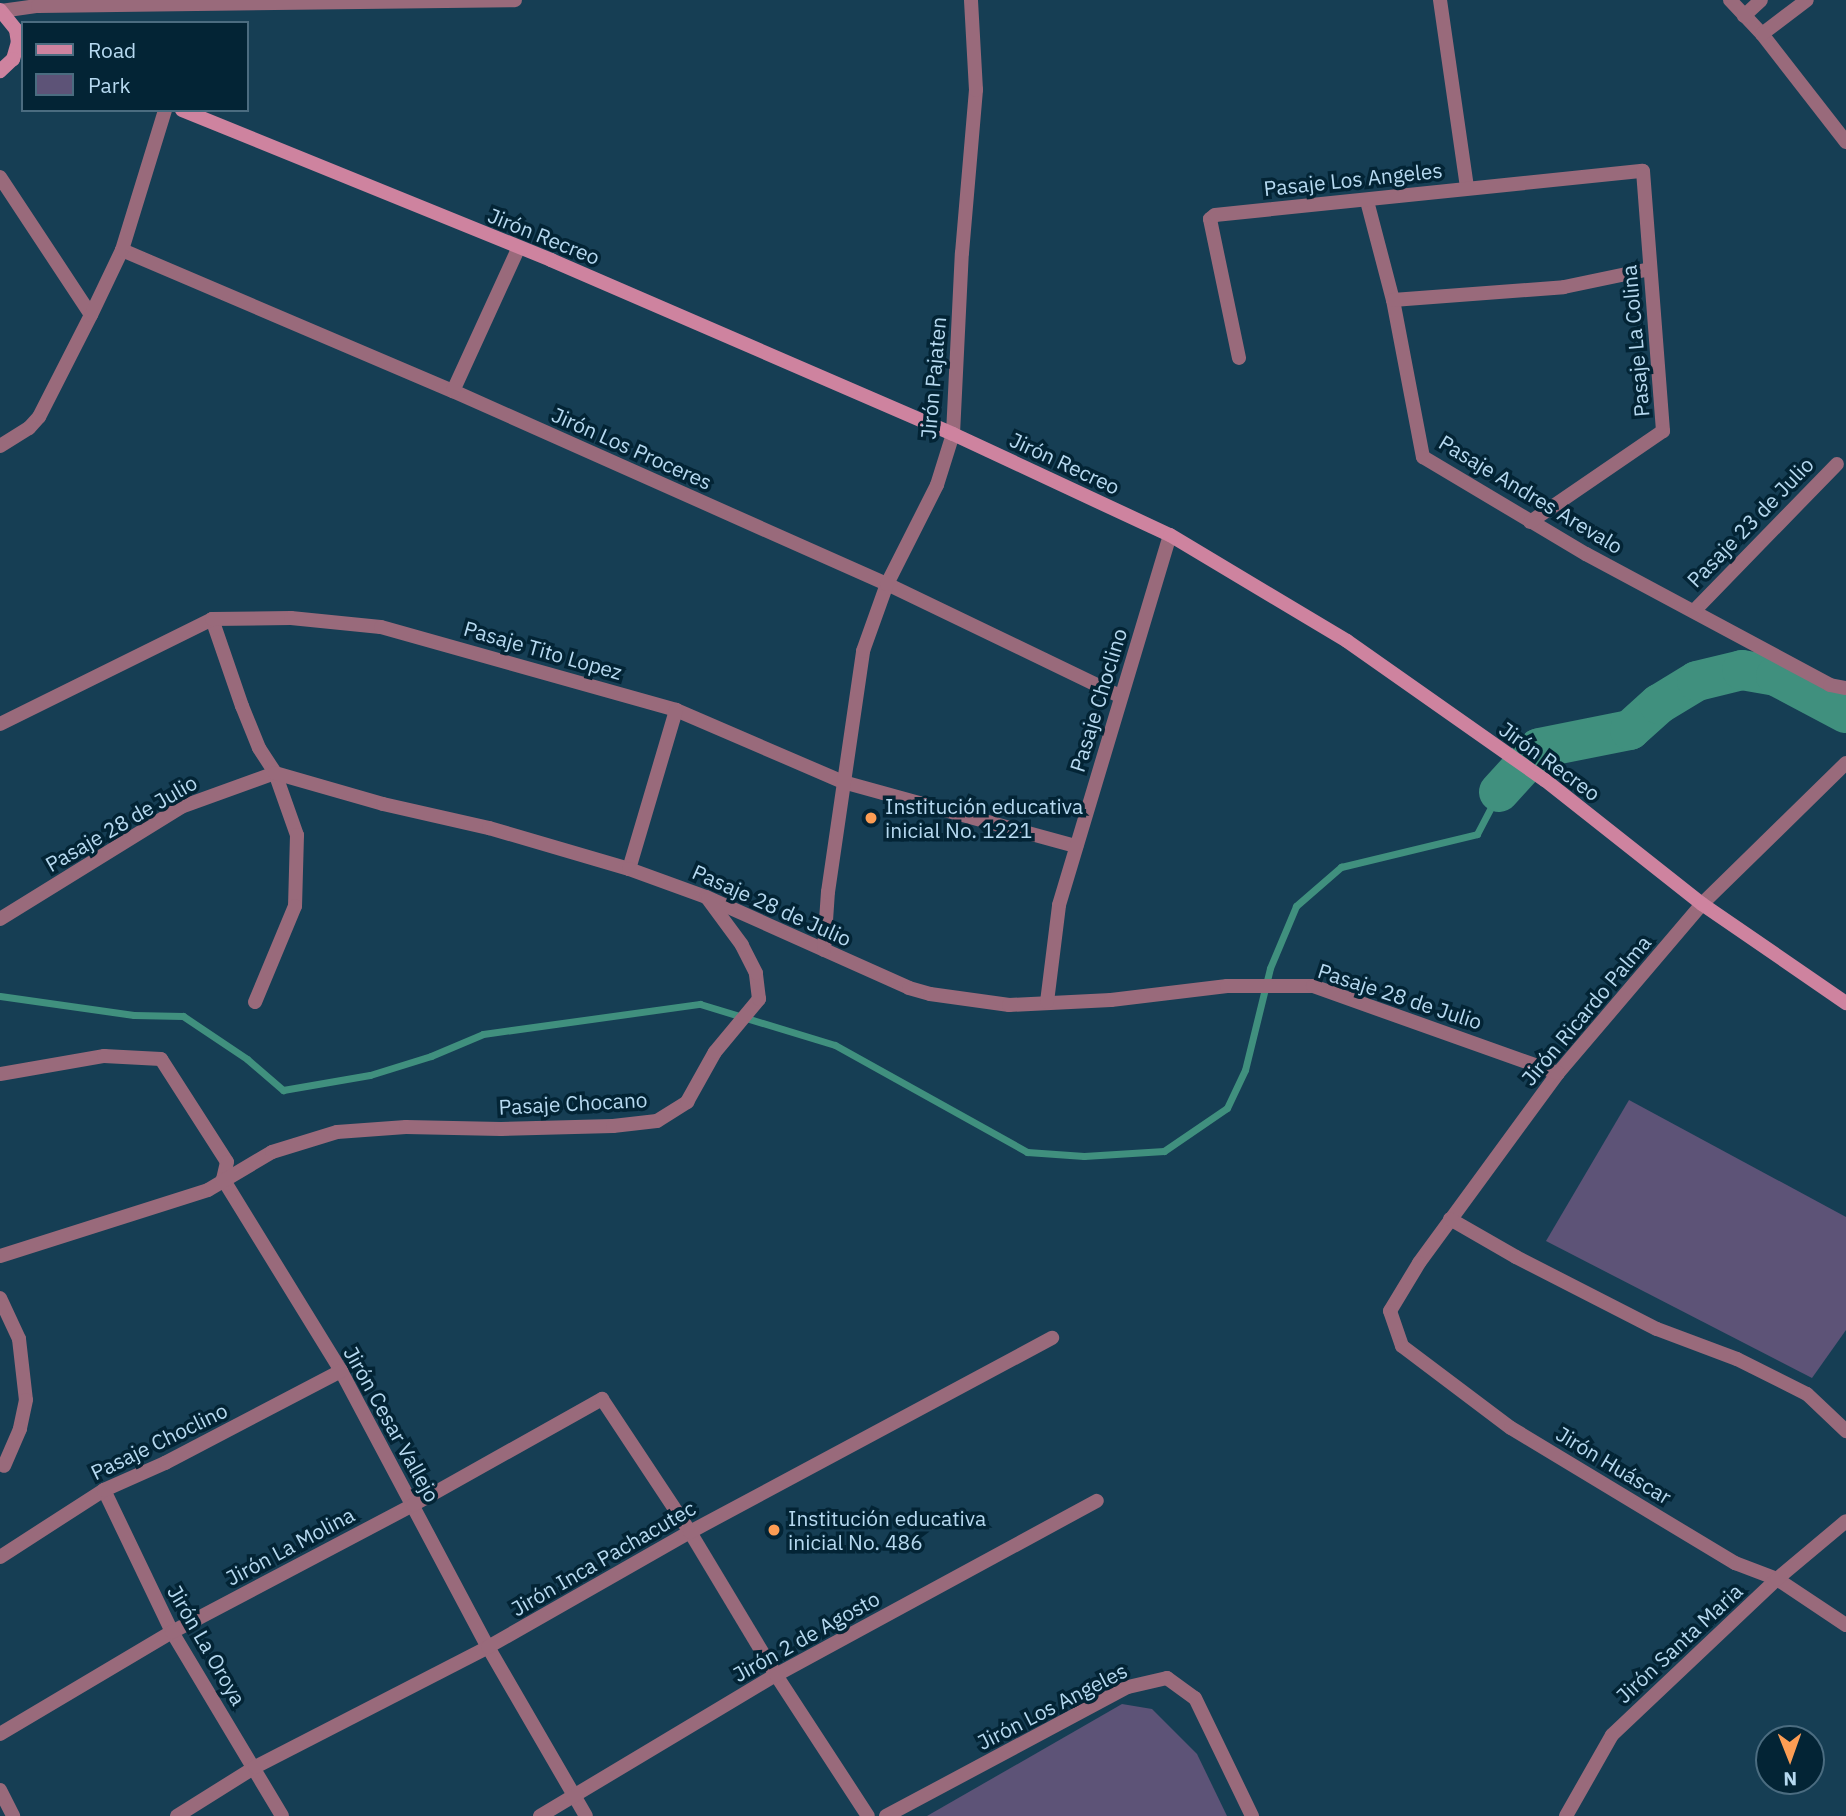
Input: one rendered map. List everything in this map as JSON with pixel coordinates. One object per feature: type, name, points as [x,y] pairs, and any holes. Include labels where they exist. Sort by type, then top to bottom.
[{"type":"main road","points":[[0,10],[16,30],[20,43],[13,59],[0,71]]},
{"type":"main road","name":"Jirón Recreo","points":[[187,112],[518,249],[551,260],[953,434],[1170,535],[1347,641],[1468,729],[1545,780],[1702,904],[1846,1003]]},
{"type":"street","points":[[0,10],[38,6],[237,1],[515,0]]},
{"type":"street","name":"Jirón Pajaten","points":[[824,950],[843,782],[863,651],[887,584],[937,485],[953,434],[962,253],[976,90],[971,0]]},
{"type":"street","points":[[1440,0],[1467,188]]},
{"type":"street","points":[[1730,0],[1762,34],[1846,142]]},
{"type":"street","points":[[1744,16],[1760,0]]},
{"type":"street","points":[[1762,34],[1807,0]]},
{"type":"street","points":[[0,446],[29,428],[39,417],[91,315],[122,250],[164,112]]},
{"type":"street","name":"Pasaje Los Angeles","points":[[1239,358],[1210,219],[1215,215],[1643,171]]},
{"type":"street","name":"Pasaje La Colina","points":[[1530,522],[1663,431],[1643,171]]},
{"type":"street","points":[[0,177],[91,315]]},
{"type":"street","name":"Pasaje Andres Arevalo","points":[[1367,201],[1393,300],[1423,457],[1530,522],[1830,685],[1846,688]]},
{"type":"street","points":[[453,391],[518,249]]},
{"type":"street","name":"Jirón Los Proceres","points":[[122,250],[453,391],[887,584],[1120,696]]},
{"type":"street","points":[[1393,300],[1564,287],[1650,269]]},
{"type":"street","name":"Pasaje 23 de Julio","points":[[1694,611],[1837,464]]},
{"type":"street","name":"Pasaje Choclino","points":[[1047,1002],[1059,905],[1170,535]]},
{"type":"street","name":"Pasaje Tito Lopez","points":[[0,724],[212,619],[291,618],[381,627],[676,710],[843,782],[1076,846]]},
{"type":"street","points":[[212,619],[242,706],[259,747],[275,773],[297,835],[295,906],[255,1002]]},
{"type":"street","points":[[629,869],[676,710]]},
{"type":"street","name":"Jirón Ricardo Palma","points":[[1390,1311],[1450,1219],[1558,1073],[1702,904],[1846,763]]},
{"type":"street","name":"Pasaje 28 de Julio","points":[[0,919],[181,807],[275,773],[383,804],[489,828],[629,869],[706,897],[909,988],[930,994],[989,1004],[1111,1000],[1227,986],[1313,986],[1558,1073]]},
{"type":"street","name":"Pasaje Chocano","points":[[0,1256],[208,1190],[272,1152],[337,1132],[406,1127],[501,1129],[613,1126],[657,1121],[687,1102],[715,1052],[759,999],[756,973],[742,945],[706,897]]},
{"type":"street","name":"Jirón Cesar Vallejo","points":[[0,1074],[104,1056],[161,1059],[227,1162],[223,1179],[341,1371],[488,1647],[586,1816]]},
{"type":"street","points":[[1450,1219],[1516,1257],[1657,1329],[1737,1359],[1808,1394],[1846,1431]]},
{"type":"street","points":[[0,1298],[19,1339],[26,1400],[20,1429],[4,1466]]},
{"type":"street","name":"Jirón Huáscar","points":[[1390,1311],[1402,1346],[1511,1428],[1735,1563],[1777,1579],[1846,1625]]},
{"type":"street","name":"Jirón Inca Pachacutec","points":[[177,1816],[255,1767],[488,1647],[690,1532],[1052,1338]]},
{"type":"street","name":"Pasaje Choclino","points":[[0,1557],[104,1490],[165,1463],[341,1371]]},
{"type":"street","name":"Jirón La Molina","points":[[0,1734],[172,1632],[413,1505],[602,1399],[690,1532]]},
{"type":"street","name":"Jirón La Oroya","points":[[104,1490],[172,1632],[282,1816]]},
{"type":"street","name":"Jirón 2 de Agosto","points":[[540,1816],[776,1675],[1097,1501]]},
{"type":"street","name":"Jirón Santa Maria","points":[[1566,1816],[1612,1735],[1777,1579],[1846,1521]]},
{"type":"street","points":[[690,1532],[776,1675],[869,1816]]},
{"type":"street","name":"Jirón Los Angeles","points":[[886,1816],[1128,1687],[1167,1678],[1195,1698],[1252,1816]]},
{"type":"street","points":[[0,1790],[13,1816]]},
{"type":"green space","points":[[1629,1100],[1846,1217],[1846,1330],[1812,1378],[1546,1241]]},
{"type":"green space","points":[[1122,1704],[1152,1709],[1197,1754],[1227,1816],[927,1816]]},
{"type":"waterway","points":[[1499,792],[1539,748],[1630,730],[1659,704],[1697,681],[1742,670],[1776,676],[1846,713]]},
{"type":"waterway","points":[[0,996],[134,1015],[183,1016],[247,1059],[283,1090],[370,1075],[431,1056],[483,1034],[700,1004],[835,1045],[1027,1152],[1084,1156],[1164,1151],[1227,1108],[1245,1070],[1270,968],[1296,906],[1341,867],[1477,834],[1499,792]]},
{"type":"place","name":"Institución educativa inicial No. 1221","points":[[871,818]]},
{"type":"place","name":"Institución educativa inicial No. 486","points":[[774,1530]]}]
